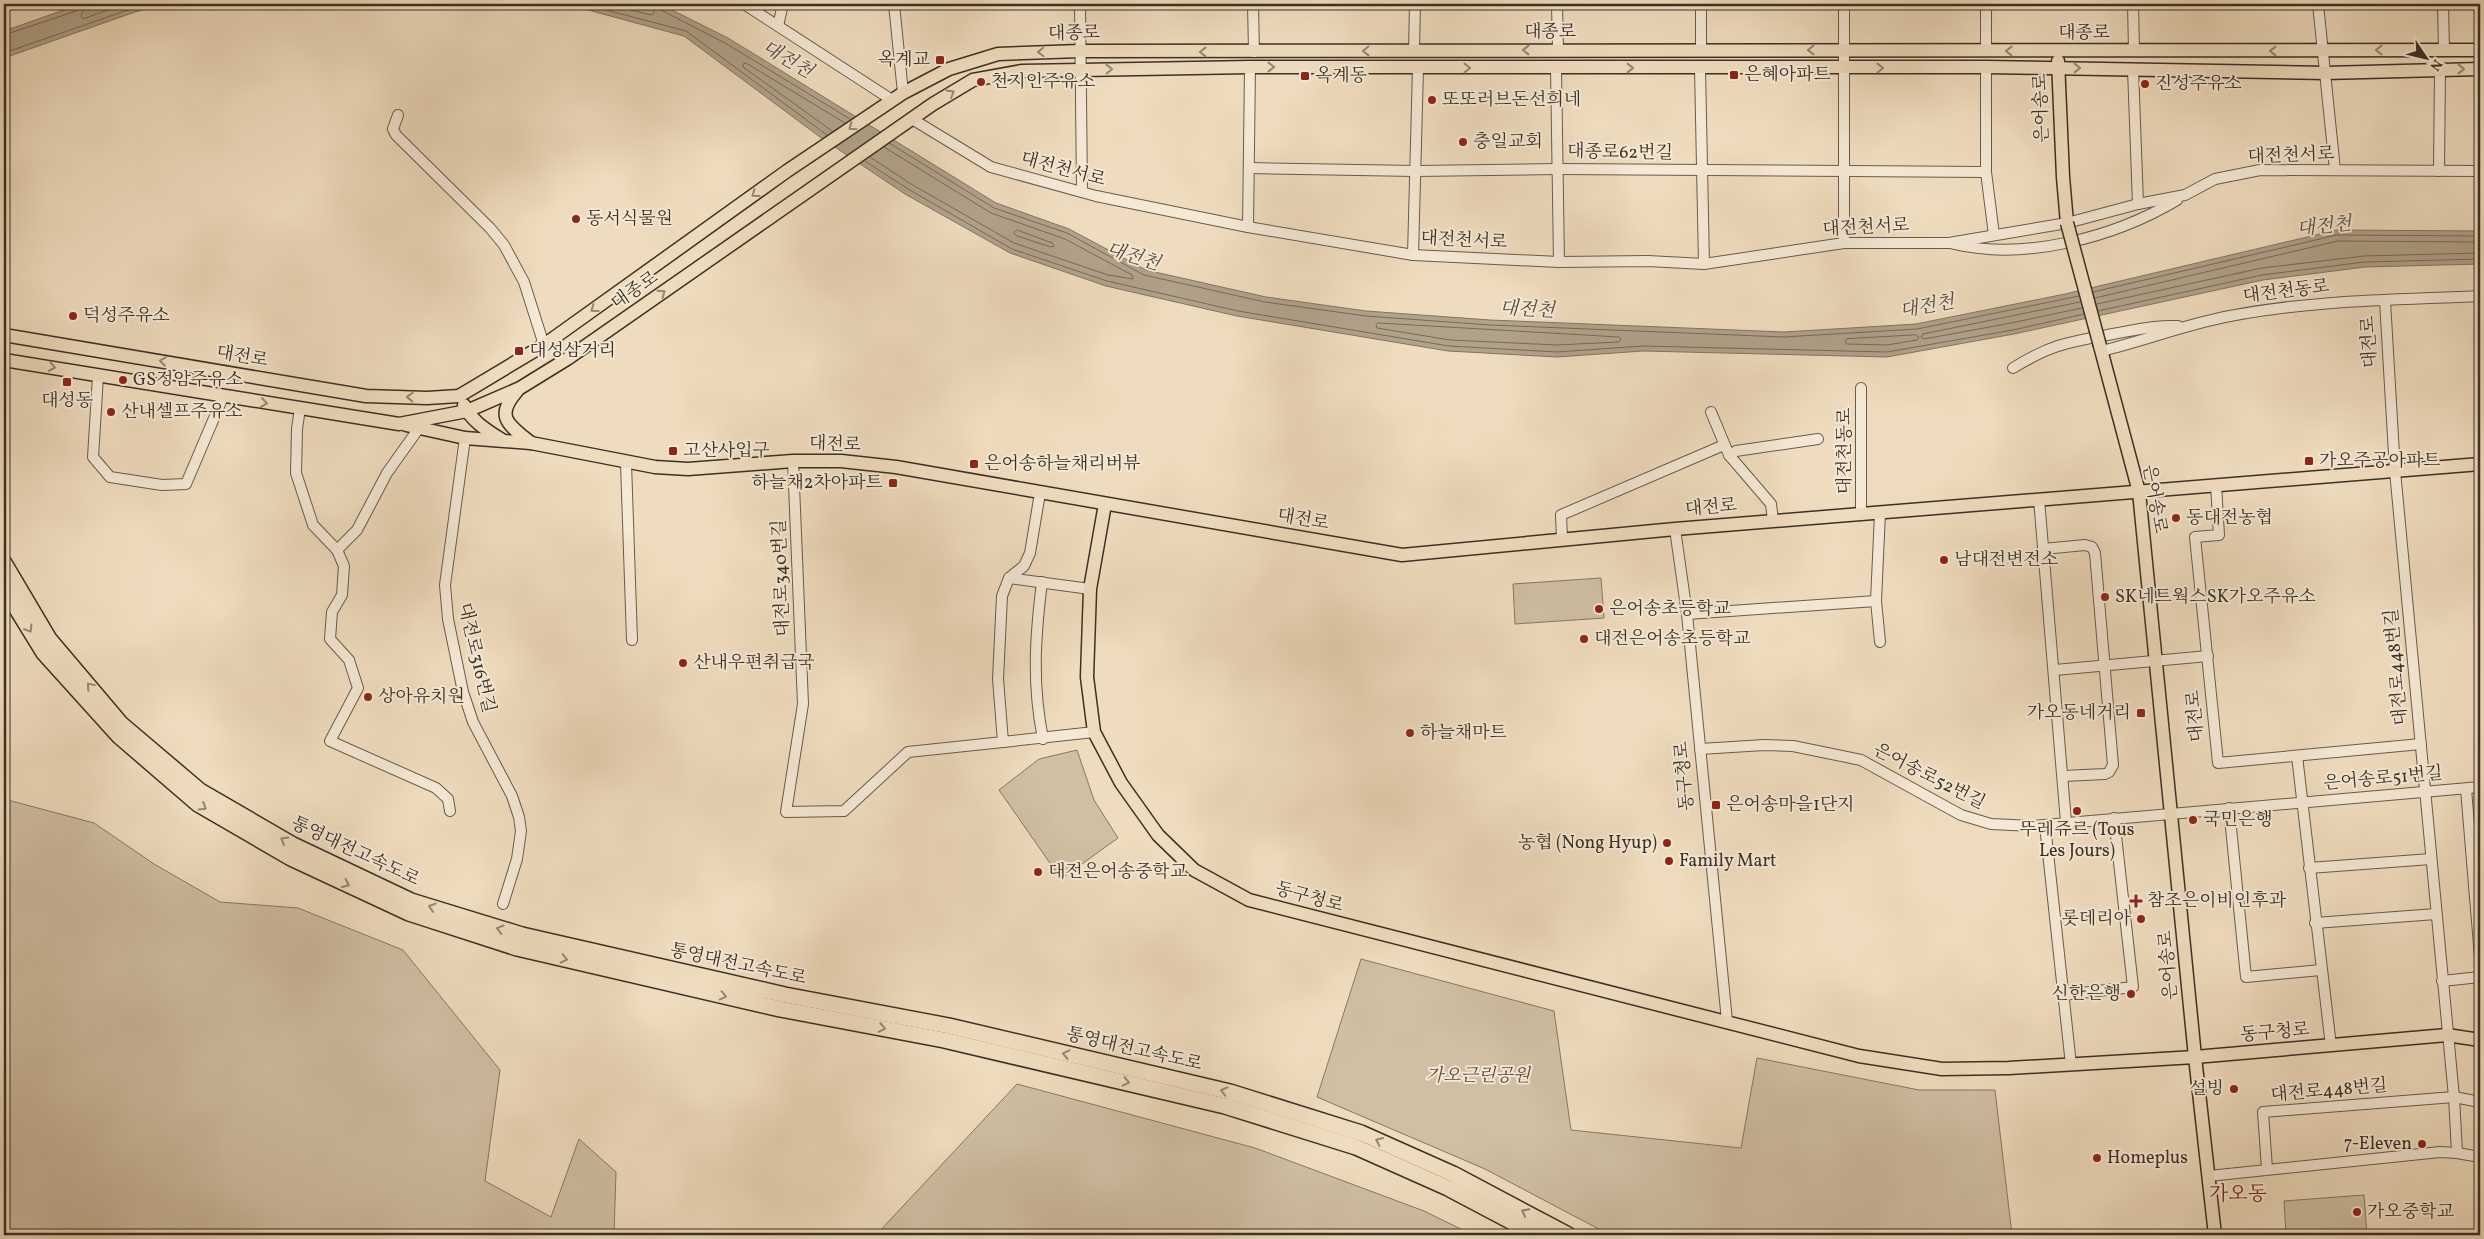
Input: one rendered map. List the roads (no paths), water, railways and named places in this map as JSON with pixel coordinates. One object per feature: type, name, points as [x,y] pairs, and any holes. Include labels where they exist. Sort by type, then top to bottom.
[{"type":"highway","name":"통영대전고속도로","points":[[4,563],[49,638],[121,724],[200,791],[301,849],[476,929]]},
{"type":"highway","name":"통영대전고속도로","points":[[4,588],[44,653],[112,730],[198,804],[291,858],[409,913],[780,1009],[944,1040],[1225,1106],[1356,1147],[1448,1188],[1537,1235]]},
{"type":"highway","name":"통영대전고속도로","points":[[519,942],[949,1026],[1230,1092],[1361,1133],[1453,1174],[1568,1235]]},
{"type":"main road","name":"대종로","points":[[459,396],[544,345],[795,166],[898,96],[948,69],[998,54],[1080,51],[1254,52],[1701,49],[1986,51],[2480,50]]},
{"type":"main road","name":"은어송로","points":[[2058,51],[2067,223],[2139,492],[2195,1057],[2215,1235]]},
{"type":"main road","name":"대종로","points":[[466,412],[520,388],[567,359],[911,120],[973,80],[1022,71],[1250,67],[1845,69],[1986,67],[2133,68],[2325,73],[2480,69]]},
{"type":"main road","name":"대전로","points":[[4,335],[366,396],[427,398],[459,396],[466,412],[483,428],[504,441],[531,443],[626,464],[688,469],[793,461],[841,461],[896,467],[1402,555],[1676,528],[1861,515],[2480,464]]},
{"type":"main road","points":[[4,360],[28,362],[98,376],[399,424],[465,438],[504,441]]},
{"type":"main road","points":[[520,388],[506,403],[504,415],[510,426],[531,443]]},
{"type":"main road","points":[[399,424],[466,412]]},
{"type":"main road","name":"동구청로","points":[[1105,504],[1090,589],[1087,677],[1094,732],[1121,783],[1158,835],[1194,870],[1249,900],[1859,1056],[1942,1069],[2071,1066],[2447,1035],[2480,1040]]},
{"type":"street","points":[[744,4],[898,96]]},
{"type":"street","points":[[778,26],[783,4]]},
{"type":"street","points":[[894,4],[898,96]]},
{"type":"street","points":[[1080,4],[1081,70]]},
{"type":"street","points":[[1253,4],[1254,52]]},
{"type":"street","points":[[1414,50],[1415,4]]},
{"type":"street","points":[[1557,4],[1558,50]]},
{"type":"street","points":[[1701,4],[1701,49]]},
{"type":"street","points":[[1844,4],[1846,171],[1844,243]]},
{"type":"street","points":[[1986,4],[1986,51]]},
{"type":"street","points":[[2133,4],[2134,51]]},
{"type":"street","points":[[2318,4],[2335,170]]},
{"type":"street","points":[[2443,4],[2444,50]]},
{"type":"street","points":[[1248,227],[1250,67]]},
{"type":"street","points":[[1986,67],[1986,172],[1994,235]]},
{"type":"street","points":[[1413,255],[1418,68]]},
{"type":"street","name":"대종로","points":[[1556,68],[1559,262]]},
{"type":"street","points":[[1700,68],[1704,264]]},
{"type":"street","points":[[2133,68],[2138,204]]},
{"type":"street","points":[[2439,171],[2440,69]]},
{"type":"street","name":"대종로","points":[[1081,70],[1082,192]]},
{"type":"street","points":[[398,115],[394,129],[396,135],[490,228],[504,246],[524,282],[544,345]]},
{"type":"street","name":"대전천서로","points":[[911,120],[991,167],[1082,192],[1248,227],[1413,255],[1559,262],[1648,261],[1704,264],[1844,243],[1949,243],[2067,223],[2138,204],[2185,195],[2215,179],[2260,170],[2480,171]]},
{"type":"street","name":"대종로62번길","points":[[1250,168],[1416,171],[1559,168],[1986,172]]},
{"type":"street","points":[[1949,243],[1969,248],[2009,249],[2063,243],[2132,223],[2185,195]]},
{"type":"street","name":"대전천동로","points":[[2100,348],[2184,326],[2280,308],[2385,300],[2480,296]]},
{"type":"street","name":"대전로","points":[[2385,300],[2395,471]]},
{"type":"street","points":[[2012,368],[2050,346],[2078,338],[2157,325],[2184,326]]},
{"type":"street","points":[[98,376],[93,457],[110,477],[162,485],[186,484],[224,397]]},
{"type":"street","name":"대전천동로","points":[[1861,388],[1861,515]]},
{"type":"street","points":[[300,408],[297,429],[296,473],[313,525],[338,550],[344,566],[342,595],[332,612],[330,639],[349,660],[358,688],[330,741],[436,788],[448,799],[450,811]]},
{"type":"street","name":"대전로","points":[[1711,412],[1726,450],[1771,504],[1773,521]]},
{"type":"street","points":[[338,550],[358,530],[387,473],[419,428]]},
{"type":"street","name":"대전로316번길","points":[[465,438],[445,585],[448,618],[463,692],[473,722],[512,796],[519,817],[521,831],[517,859],[503,904]]},
{"type":"street","points":[[1562,539],[1561,515],[1726,450],[1818,439]]},
{"type":"street","name":"대전로340번길","points":[[793,461],[803,704],[786,812],[844,811],[908,752],[1003,742]]},
{"type":"street","points":[[626,464],[632,640]]},
{"type":"street","name":"대전로448번길","points":[[2395,471],[2454,1097],[2457,1152]]},
{"type":"street","name":"대전로","points":[[2216,485],[2219,535],[2195,537],[2218,763],[2421,744]]},
{"type":"street","points":[[1040,493],[1030,553],[1024,566],[1009,578],[1002,596],[998,679],[1003,742],[1094,732]]},
{"type":"street","points":[[2039,499],[2055,670],[2066,822]]},
{"type":"street","points":[[1880,513],[1876,601],[1880,642]]},
{"type":"street","name":"동구청로","points":[[1676,528],[1687,614],[1727,1021]]},
{"type":"street","points":[[2043,549],[2085,545],[2092,547],[2095,553],[2106,666],[2114,765],[2105,774],[2063,776]]},
{"type":"street","points":[[1009,578],[1090,589]]},
{"type":"street","points":[[1042,582],[1034,654],[1035,685],[1042,739]]},
{"type":"street","points":[[1687,614],[1876,601]]},
{"type":"street","points":[[2055,670],[2208,656]]},
{"type":"street","name":"은어송로52번길","points":[[1700,748],[1764,745],[1793,746],[1861,760],[1938,804],[1980,822],[2045,825],[2172,812]]},
{"type":"street","name":"은어송로51번길","points":[[2297,756],[2320,970],[2331,1046]]},
{"type":"street","name":"은어송로51번길","points":[[2172,812],[2480,787]]},
{"type":"street","name":"은어송로51번길","points":[[2466,789],[2480,957]]},
{"type":"street","points":[[2229,808],[2246,978],[2320,970]]},
{"type":"street","points":[[2063,996],[2133,987],[2114,818]]},
{"type":"street","points":[[2045,825],[2071,1066]]},
{"type":"street","points":[[2309,868],[2431,859]]},
{"type":"street","points":[[2316,923],[2436,914]]},
{"type":"street","points":[[2442,981],[2480,978]]},
{"type":"street","name":"대전로448번길","points":[[2267,1169],[2263,1112],[2454,1097],[2480,1102]]},
{"type":"street","points":[[2209,1176],[2457,1152],[2480,1157]]},
{"type":"water","points":[[81,4],[165,4],[135,12],[4,58],[4,31]]},
{"type":"water","points":[[566,4],[658,4],[666,7],[728,38],[996,203],[1069,229],[1146,270],[1266,297],[1366,311],[1490,320],[1784,332],[1916,324],[2065,294],[2337,230],[2480,231],[2480,264],[2365,267],[2263,280],[2014,334],[1887,357],[1643,351],[1557,357],[1448,351],[1237,316],[1106,286],[1010,253],[905,194],[820,137],[684,36]]},
{"type":"place","name":"옥계교","points":[[940,60]]},
{"type":"place","name":"은혜아파트","points":[[1734,75]]},
{"type":"place","name":"옥계동","points":[[1305,76]]},
{"type":"place","name":"천지인주유소","points":[[981,82]]},
{"type":"place","name":"진성주유소","points":[[2145,84]]},
{"type":"place","name":"또또러브돈선희네","points":[[1432,100]]},
{"type":"place","name":"충일교회","points":[[1463,142]]},
{"type":"place","name":"동서식물원","points":[[576,219]]},
{"type":"place","name":"덕성주유소","points":[[73,316]]},
{"type":"place","name":"대성삼거리","points":[[519,351]]},
{"type":"place","name":"GS정암주유소","points":[[123,380]]},
{"type":"place","name":"대성동","points":[[67,382]]},
{"type":"place","name":"산내셀프주유소","points":[[111,412]]},
{"type":"place","name":"고산사입구","points":[[673,451]]},
{"type":"place","name":"가오주공아파트","points":[[2309,461]]},
{"type":"place","name":"은어송하늘채리버뷰","points":[[974,464]]},
{"type":"place","name":"하늘채2차아파트","points":[[893,483]]},
{"type":"place","name":"동대전농협","points":[[2176,518]]},
{"type":"place","name":"남대전변전소","points":[[1944,560]]},
{"type":"place","name":"SK네트웍스SK가오주유소","points":[[2105,597]]},
{"type":"place","name":"은어송초등학교","points":[[1599,609]]},
{"type":"place","name":"대전은어송초등학교","points":[[1584,639]]},
{"type":"place","name":"산내우편취급국","points":[[683,663]]},
{"type":"place","name":"상아유치원","points":[[368,697]]},
{"type":"place","name":"가오동네거리","points":[[2141,713]]},
{"type":"place","name":"하늘채마트","points":[[1410,733]]},
{"type":"place","name":"은어송마을1단지","points":[[1716,805]]},
{"type":"place","name":"뚜레쥬르 (Tous Les Jours)","points":[[2077,811]]},
{"type":"place","name":"국민은행","points":[[2193,820]]},
{"type":"place","name":"농협 (Nong Hyup)","points":[[1667,843]]},
{"type":"place","name":"Family Mart","points":[[1669,861]]},
{"type":"place","name":"대전은어송중학교","points":[[1038,872]]},
{"type":"place","name":"참조은이비인후과","points":[[2136,901]]},
{"type":"place","name":"롯데리아","points":[[2141,919]]},
{"type":"place","name":"신한은행","points":[[2131,994]]},
{"type":"place","name":"설빙","points":[[2234,1089]]},
{"type":"place","name":"7-Eleven","points":[[2422,1144]]},
{"type":"place","name":"Homeplus","points":[[2097,1158]]},
{"type":"place","name":"가오중학교","points":[[2357,1212]]},
{"type":"district","name":"가오동","points":[[2238,1195]]},
{"type":"water label","name":"대전천","points":[[787,60]]},
{"type":"water label","name":"대전천","points":[[2324,227]]},
{"type":"water label","name":"대전천","points":[[1133,257]]},
{"type":"water label","name":"대전천","points":[[1927,307]]},
{"type":"water label","name":"대전천","points":[[1527,310]]},
{"type":"park label","name":"가오근린공원","points":[[1478,1076]]}]
